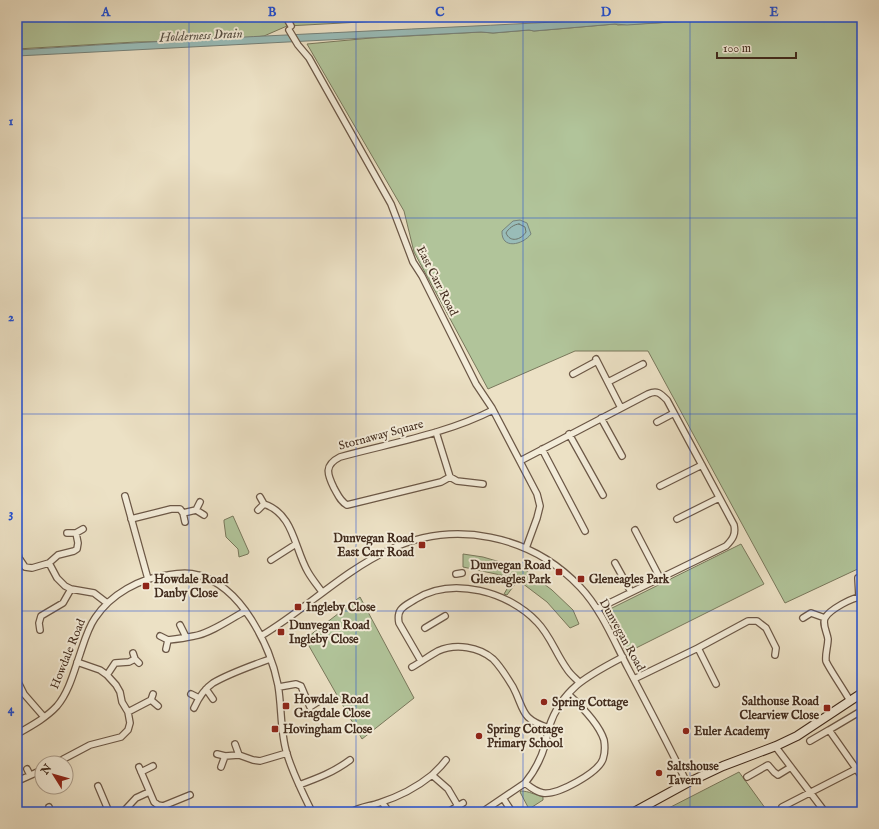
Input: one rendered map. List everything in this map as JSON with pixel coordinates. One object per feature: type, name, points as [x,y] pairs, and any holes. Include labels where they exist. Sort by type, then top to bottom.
[{"type":"main road","points":[[634,812],[687,783],[723,766],[797,736],[862,693]]},
{"type":"street","name":"East Carr Road","points":[[286,17],[298,45],[309,58],[392,204],[413,262],[422,276],[476,384],[493,410],[537,494],[540,506],[526,548]]},
{"type":"street","points":[[573,374],[596,360],[621,408]]},
{"type":"street","points":[[608,382],[643,364]]},
{"type":"street","points":[[520,461],[569,434],[654,391],[660,393],[667,400],[734,525],[735,531],[733,540],[726,546],[597,609]]},
{"type":"street","name":"Stornaway Square","points":[[450,477],[441,482],[347,505],[342,502],[328,477],[328,471],[329,466],[335,459],[340,457],[436,432],[475,419],[493,410]]},
{"type":"street","points":[[657,422],[674,413]]},
{"type":"street","points":[[601,418],[622,456]]},
{"type":"street","points":[[436,432],[450,477],[457,481],[480,482]]},
{"type":"street","points":[[569,434],[603,495]]},
{"type":"street","points":[[542,449],[585,532]]},
{"type":"street","points":[[660,486],[702,465]]},
{"type":"street","points":[[126,496],[148,579]]},
{"type":"street","points":[[260,497],[264,504],[273,507],[282,515],[290,529],[307,571],[322,592]]},
{"type":"street","points":[[676,519],[719,498]]},
{"type":"street","points":[[196,510],[200,502]]},
{"type":"street","points":[[258,510],[264,504]]},
{"type":"street","points":[[131,519],[171,508],[180,509],[183,513],[185,522]]},
{"type":"street","points":[[183,513],[196,510],[204,515]]},
{"type":"street","points":[[67,533],[76,533],[82,529]]},
{"type":"street","points":[[635,530],[660,578]]},
{"type":"street","points":[[19,549],[20,558],[25,567],[32,568],[49,563],[58,555],[71,553],[77,549],[78,543],[76,533]]},
{"type":"street","name":"Dunvegan Road","points":[[261,636],[283,623],[322,592],[368,562],[389,550],[412,541],[461,534],[482,535],[526,548],[546,559],[573,580],[597,609],[687,783]]},
{"type":"street","points":[[271,560],[296,544]]},
{"type":"street","points":[[49,563],[57,578],[71,589],[94,593],[108,603]]},
{"type":"street","points":[[615,563],[631,592]]},
{"type":"street","name":"Howdale Road","points":[[17,734],[34,724],[57,706],[64,694],[85,638],[94,619],[108,603],[128,588],[148,579],[186,573],[199,575],[227,591],[245,611],[261,636],[270,659],[278,687],[287,753],[299,785],[312,812]]},
{"type":"street","points":[[850,701],[826,661],[828,639],[824,623],[825,618],[841,605],[860,597],[858,578]]},
{"type":"street","points":[[421,661],[399,623],[397,616],[399,610],[418,598],[437,589],[463,588],[489,593],[515,604],[537,622],[551,641],[567,670],[579,682]]},
{"type":"street","points":[[40,630],[39,614],[63,603],[71,589]]},
{"type":"street","points":[[160,636],[168,640],[194,636],[227,622],[245,611]]},
{"type":"street","points":[[803,618],[811,612],[825,618]]},
{"type":"street","points":[[425,628],[444,616]]},
{"type":"street","points":[[634,679],[698,648],[748,621],[757,621],[766,628],[776,648],[775,655]]},
{"type":"street","points":[[180,625],[186,637]]},
{"type":"street","points":[[166,649],[168,640]]},
{"type":"street","points":[[412,667],[439,651],[450,648],[467,647],[483,653],[493,659],[502,669],[513,687],[524,714],[529,720],[549,728]]},
{"type":"street","points":[[698,648],[716,684]]},
{"type":"street","points":[[107,675],[115,663],[137,661],[133,653]]},
{"type":"street","points":[[485,810],[492,809],[503,798],[530,778],[540,760],[549,728],[558,708],[568,694],[579,682],[622,657]]},
{"type":"street","points":[[194,708],[199,698],[212,684],[247,667],[270,659]]},
{"type":"street","points":[[71,755],[90,745],[121,737],[128,730],[130,723],[128,712],[122,702],[120,692],[116,685],[107,675],[90,666],[77,662]]},
{"type":"street","points":[[17,680],[24,694],[44,717]]},
{"type":"street","points":[[278,687],[296,684],[301,686],[310,707],[324,698]]},
{"type":"street","points":[[206,690],[213,699]]},
{"type":"street","points":[[191,694],[199,698]]},
{"type":"street","points":[[525,783],[535,790],[544,793],[569,787],[589,774],[603,760],[605,748],[604,740],[593,721],[568,694]]},
{"type":"street","points":[[128,712],[152,697],[158,706]]},
{"type":"street","points":[[810,741],[861,711]]},
{"type":"street","points":[[829,730],[862,777]]},
{"type":"street","points":[[235,744],[239,756]]},
{"type":"street","points":[[775,746],[825,812]]},
{"type":"street","points":[[217,754],[225,756],[239,756],[260,761],[287,753]]},
{"type":"street","points":[[221,767],[225,756]]},
{"type":"street","points":[[299,785],[327,775],[350,760]]},
{"type":"street","points":[[352,812],[356,809],[382,802],[412,790],[432,775],[446,760]]},
{"type":"street","points":[[747,777],[768,765],[778,775],[791,767]]},
{"type":"street","points":[[151,768],[140,770],[154,802],[158,805],[163,806],[190,795]]},
{"type":"street","points":[[27,769],[30,776]]},
{"type":"street","points":[[782,807],[856,769]]},
{"type":"street","points":[[22,779],[34,774]]},
{"type":"street","points":[[432,775],[448,789],[461,804],[448,812]]},
{"type":"street","points":[[98,786],[109,812]]},
{"type":"street","points":[[123,812],[136,798],[149,792]]},
{"type":"street","points":[[503,798],[512,812]]},
{"type":"street","points":[[382,802],[389,812]]},
{"type":"green space","points":[[17,17],[453,17],[287,26],[264,36],[219,41],[136,42],[17,49]]},
{"type":"green space","points":[[764,17],[862,17],[862,567],[785,603],[648,351],[575,351],[488,389],[414,252],[404,211],[307,44],[371,38],[481,32],[493,33],[529,30],[534,31],[615,24]]},
{"type":"green space","points":[[233,516],[249,552],[248,554],[239,557],[238,549],[226,537],[224,520]]},
{"type":"green space","points":[[741,544],[764,584],[626,653],[608,610]]},
{"type":"green space","points":[[463,554],[483,557],[524,569],[552,590],[573,610],[579,624],[570,628],[547,602],[518,580],[507,595],[504,594],[510,577],[463,567]]},
{"type":"green space","points":[[360,597],[414,698],[362,739],[305,639]]},
{"type":"green space","points":[[739,772],[768,812],[661,812]]},
{"type":"green space","points":[[520,792],[543,797],[543,800],[529,809]]},
{"type":"water","points":[[648,17],[764,17],[732,18],[730,21],[727,19],[627,25],[615,24],[534,31],[529,30],[493,33],[481,32],[17,56],[17,50],[96,45]]},
{"type":"water","points":[[520,220],[527,223],[531,234],[523,241],[518,243],[513,244],[505,241],[502,231],[513,221]]},
{"type":"place","name":"Dunvegan Road East Carr Road","points":[[422,545]]},
{"type":"place","name":"Dunvegan Road Gleneagles Park","points":[[559,572]]},
{"type":"place","name":"Gleneagles Park","points":[[581,579]]},
{"type":"place","name":"Howdale Road Danby Close","points":[[146,586]]},
{"type":"place","name":"Ingleby Close","points":[[298,607]]},
{"type":"place","name":"Dunvegan Road Ingleby Close","points":[[281,632]]},
{"type":"place","name":"Spring Cottage","points":[[544,702]]},
{"type":"place","name":"Howdale Road Gragdale Close","points":[[286,706]]},
{"type":"place","name":"Salthouse Road Clearview Close","points":[[827,708]]},
{"type":"place","name":"Hovingham Close","points":[[275,729]]},
{"type":"place","name":"Euler Academy","points":[[686,731]]},
{"type":"place","name":"Spring Cottage Primary School","points":[[479,736]]},
{"type":"place","name":"Saltshouse Tavern","points":[[659,773]]},
{"type":"water label","name":"Holderness Drain","points":[[201,36]]}]
